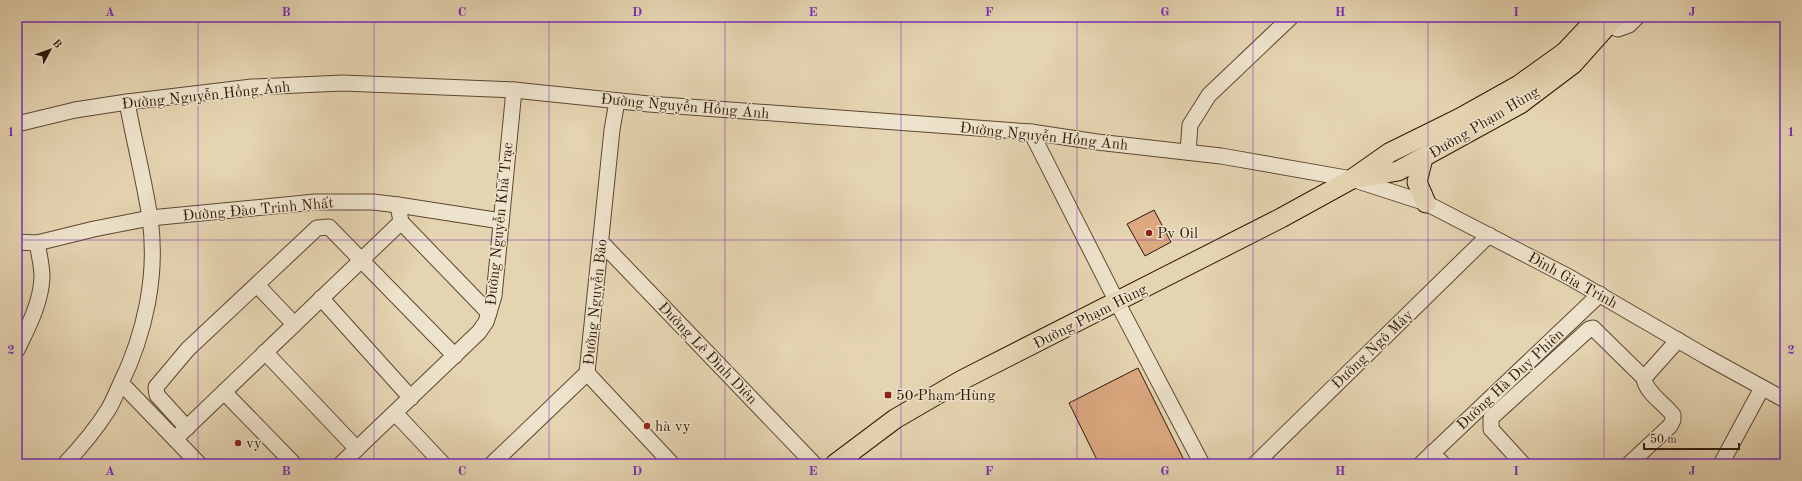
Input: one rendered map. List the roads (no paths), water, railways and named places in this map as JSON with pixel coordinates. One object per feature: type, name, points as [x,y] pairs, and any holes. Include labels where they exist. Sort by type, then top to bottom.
[{"type":"main road","name":"Đường Phạm Hùng","points":[[1352,179],[1398,171],[1520,104],[1573,64],[1604,19]]},
{"type":"main road","name":"Đường Phạm Hùng","points":[[834,464],[895,419],[929,398],[1352,179],[1389,153],[1460,118],[1520,85],[1565,52],[1604,19]]},
{"type":"main road","points":[[1423,158],[1418,182],[1426,203]]},
{"type":"street","points":[[1188,152],[1190,125],[1209,94],[1291,17]]},
{"type":"street","points":[[1604,19],[1618,29],[1629,25],[1637,17]]},
{"type":"street","name":"Đường Nguyễn Hồng Ánh","points":[[17,124],[75,110],[127,102],[252,87],[343,83],[514,90],[617,101],[1031,132],[1097,142],[1221,156],[1352,179]]},
{"type":"street","name":"Đường Nguyễn Khả Trạc","points":[[341,464],[412,398],[479,332],[489,313],[494,296],[514,90]]},
{"type":"street","name":"Đường Nguyễn Bảo","points":[[492,464],[587,373],[612,130],[617,101]]},
{"type":"street","points":[[64,464],[77,451],[109,409],[138,340],[150,291],[150,218],[127,102]]},
{"type":"street","points":[[1031,132],[1117,302],[1202,464]]},
{"type":"street","name":"Đinh Gia Trinh","points":[[1352,179],[1426,203],[1489,235],[1600,294],[1785,400]]},
{"type":"street","name":"Đường Đào Trinh Nhất","points":[[17,242],[37,243],[94,229],[150,218],[315,202],[372,202],[501,221]]},
{"type":"street","points":[[398,205],[401,222],[489,313]]},
{"type":"street","points":[[175,439],[401,222]]},
{"type":"street","points":[[187,428],[156,395],[156,387],[188,349],[317,228],[329,227],[362,259],[455,356]]},
{"type":"street","name":"Đường Ngô Mây","points":[[1255,464],[1489,235]]},
{"type":"street","name":"Đường Lê Đình Diên","points":[[601,242],[814,464]]},
{"type":"street","points":[[17,350],[31,320],[39,296],[42,276],[37,243]]},
{"type":"street","points":[[257,285],[294,324]]},
{"type":"street","name":"Đường Hà Duy Phiên","points":[[1421,464],[1600,294]]},
{"type":"street","points":[[321,298],[412,398]]},
{"type":"street","points":[[1523,464],[1491,429],[1491,418],[1589,329],[1593,328],[1598,331],[1644,378],[1650,390],[1672,415],[1673,420],[1670,426],[1629,464]]},
{"type":"street","points":[[1644,378],[1678,340]]},
{"type":"street","points":[[265,352],[357,449]]},
{"type":"street","points":[[587,373],[663,461]]},
{"type":"street","points":[[121,383],[199,464]]},
{"type":"street","points":[[1721,464],[1762,388]]},
{"type":"street","points":[[224,392],[294,464]]},
{"type":"street","points":[[395,413],[443,464]]},
{"type":"street","points":[[1432,453],[1443,464]]},
{"type":"place","name":"Pv Oil","points":[[1149,233]]},
{"type":"place","name":"50 Phạm Hùng","points":[[888,395]]},
{"type":"place","name":"hà vy","points":[[647,426]]},
{"type":"place","name":"vy","points":[[238,443]]}]
